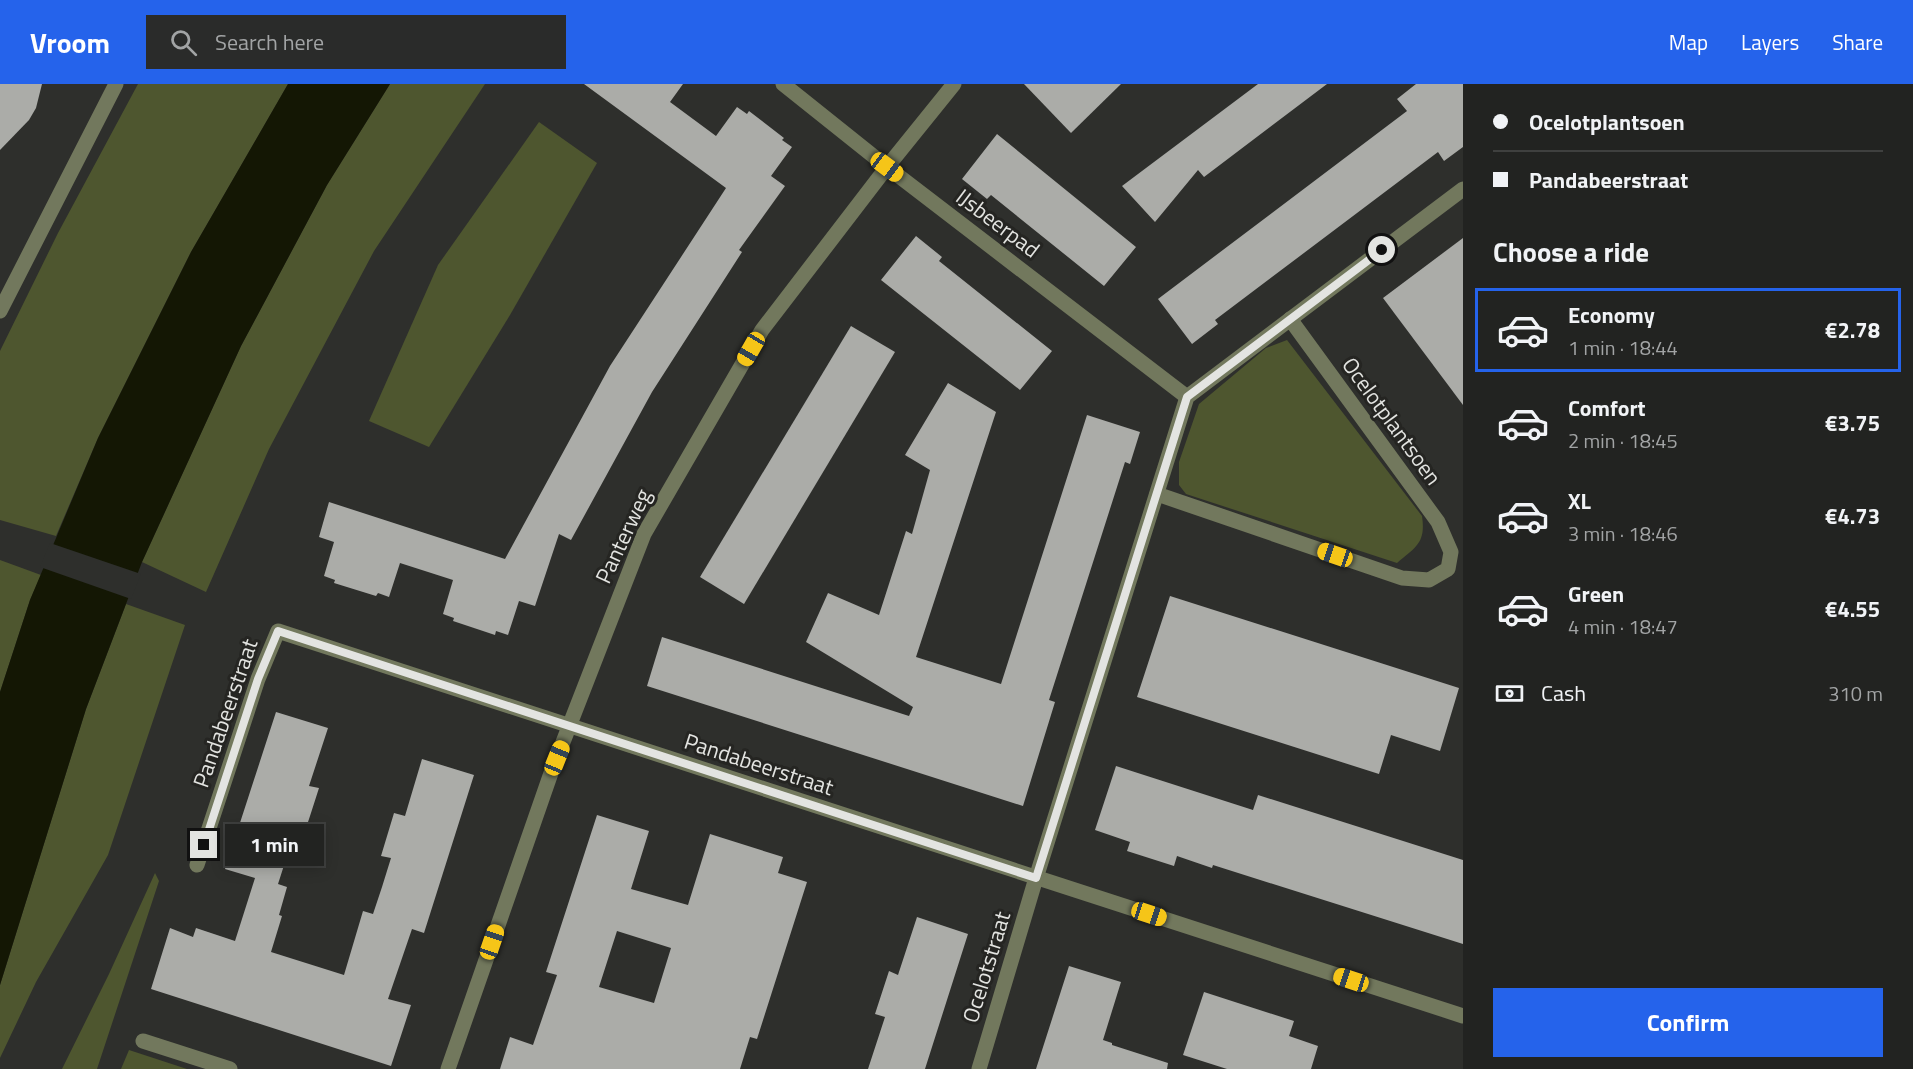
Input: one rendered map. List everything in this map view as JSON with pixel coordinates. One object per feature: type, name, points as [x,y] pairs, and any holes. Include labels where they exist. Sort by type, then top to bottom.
[{"type":"street","points":[[0,311],[116,84]]},
{"type":"street","name":"IJsbeerpad","points":[[783,84],[887,167],[1187,397]]},
{"type":"street","name":"Panterweg","points":[[448,1069],[551,773],[644,534],[762,330],[954,84]]},
{"type":"street","points":[[1036,878],[1187,397],[1463,189]]},
{"type":"street","name":"Ocelotplantsoen","points":[[1157,494],[1402,578],[1429,580],[1448,569],[1451,552],[1438,522],[1290,319]]},
{"type":"street","name":"Pandabeerstraat","points":[[197,865],[258,679],[278,631],[1463,1016]]},
{"type":"street","name":"Ocelotstraat","points":[[979,1069],[1036,878]]},
{"type":"street","points":[[143,1041],[230,1069]]},
{"type":"green space","points":[[138,84],[288,84],[191,252],[98,438],[56,536],[0,520],[0,351],[58,233]]},
{"type":"green space","points":[[390,84],[485,84],[374,251],[269,449],[206,592],[142,562],[241,346],[327,185]]},
{"type":"green space","points":[[539,122],[597,163],[510,315],[429,447],[369,421],[438,265]]},
{"type":"green space","points":[[1287,340],[1422,516],[1421,539],[1397,563],[1186,494],[1179,485],[1179,462],[1199,404],[1266,348]]},
{"type":"green space","points":[[0,560],[41,575],[30,600],[0,692]]},
{"type":"green space","points":[[126,604],[185,625],[108,855],[36,982],[0,1058],[0,985],[86,709]]},
{"type":"green space","points":[[155,873],[159,881],[97,1069],[62,1069],[109,974]]},
{"type":"green space","points":[[129,1050],[187,1069],[121,1069]]},
{"type":"shaded area","points":[[288,84],[390,84],[327,185],[241,346],[142,562],[86,709],[0,985],[0,692],[30,600],[98,438],[191,252]]},
{"type":"pier","points":[[50,543],[141,574],[131,599],[40,567]]},
{"type":"building","points":[[0,84],[42,84],[36,108],[29,120],[0,150]]},
{"type":"building","points":[[584,84],[683,84],[670,102],[716,136],[737,107],[747,114],[749,111],[792,147],[771,176],[785,186],[739,250],[742,252],[652,392],[571,540],[559,534],[535,606],[519,601],[508,635],[496,631],[495,635],[453,621],[454,618],[443,614],[453,580],[400,563],[389,597],[378,593],[376,596],[334,583],[335,580],[324,576],[334,542],[319,537],[329,502],[505,559],[610,366],[726,188]]},
{"type":"building","points":[[1024,84],[1121,84],[1071,133]]},
{"type":"building","points":[[1258,84],[1327,84],[1204,177],[1198,170],[1155,222],[1122,186]]},
{"type":"building","points":[[1416,84],[1463,84],[1463,147],[1444,161],[1438,152],[1215,320],[1218,324],[1192,344],[1158,299],[1407,111],[1397,99]]},
{"type":"building","points":[[997,134],[1136,247],[1104,286],[991,195],[987,199],[962,179]]},
{"type":"building","points":[[916,236],[942,257],[939,261],[1052,351],[1020,390],[881,280]]},
{"type":"building","points":[[1463,238],[1463,405],[1383,298]]},
{"type":"building","points":[[851,326],[895,352],[744,604],[700,577]]},
{"type":"building","points":[[948,383],[996,412],[916,657],[1001,684],[1087,415],[1140,432],[1130,464],[1125,462],[1049,700],[1055,702],[1023,806],[647,686],[662,637],[909,716],[913,707],[806,642],[828,593],[879,615],[906,531],[912,534],[930,470],[905,455]]},
{"type":"building","points":[[1170,596],[1459,688],[1440,751],[1391,735],[1379,774],[1137,697]]},
{"type":"building","points":[[276,712],[328,728],[309,786],[319,788],[305,831],[296,828],[278,884],[287,887],[279,915],[282,916],[271,952],[344,975],[363,911],[373,914],[391,858],[381,856],[394,813],[405,816],[422,759],[474,775],[424,933],[412,929],[388,999],[411,1005],[391,1066],[151,989],[170,928],[193,937],[196,928],[235,941],[255,878],[225,869]]},
{"type":"building","points":[[1116,766],[1253,810],[1258,795],[1463,860],[1463,944],[1213,865],[1212,868],[1177,856],[1174,866],[1127,851],[1130,842],[1095,830]]},
{"type":"building","points":[[597,815],[649,831],[631,889],[688,905],[710,834],[783,857],[778,873],[807,882],[757,1039],[750,1037],[740,1069],[500,1069],[510,1037],[533,1045],[557,975],[546,972]],"holes":[[[617,931],[671,948],[654,1003],[599,987]]]},
{"type":"building","points":[[917,917],[968,934],[925,1069],[868,1069],[885,1017],[875,1014],[889,971],[898,975]]},
{"type":"building","points":[[1069,966],[1121,982],[1103,1040],[1168,1063],[1167,1069],[1036,1069]]},
{"type":"building","points":[[1204,992],[1294,1021],[1289,1036],[1318,1046],[1311,1069],[1227,1069],[1183,1055]]},
{"type":"route","points":[[204,845],[258,679],[278,631],[1036,878],[1187,397],[1382,250]]}]
